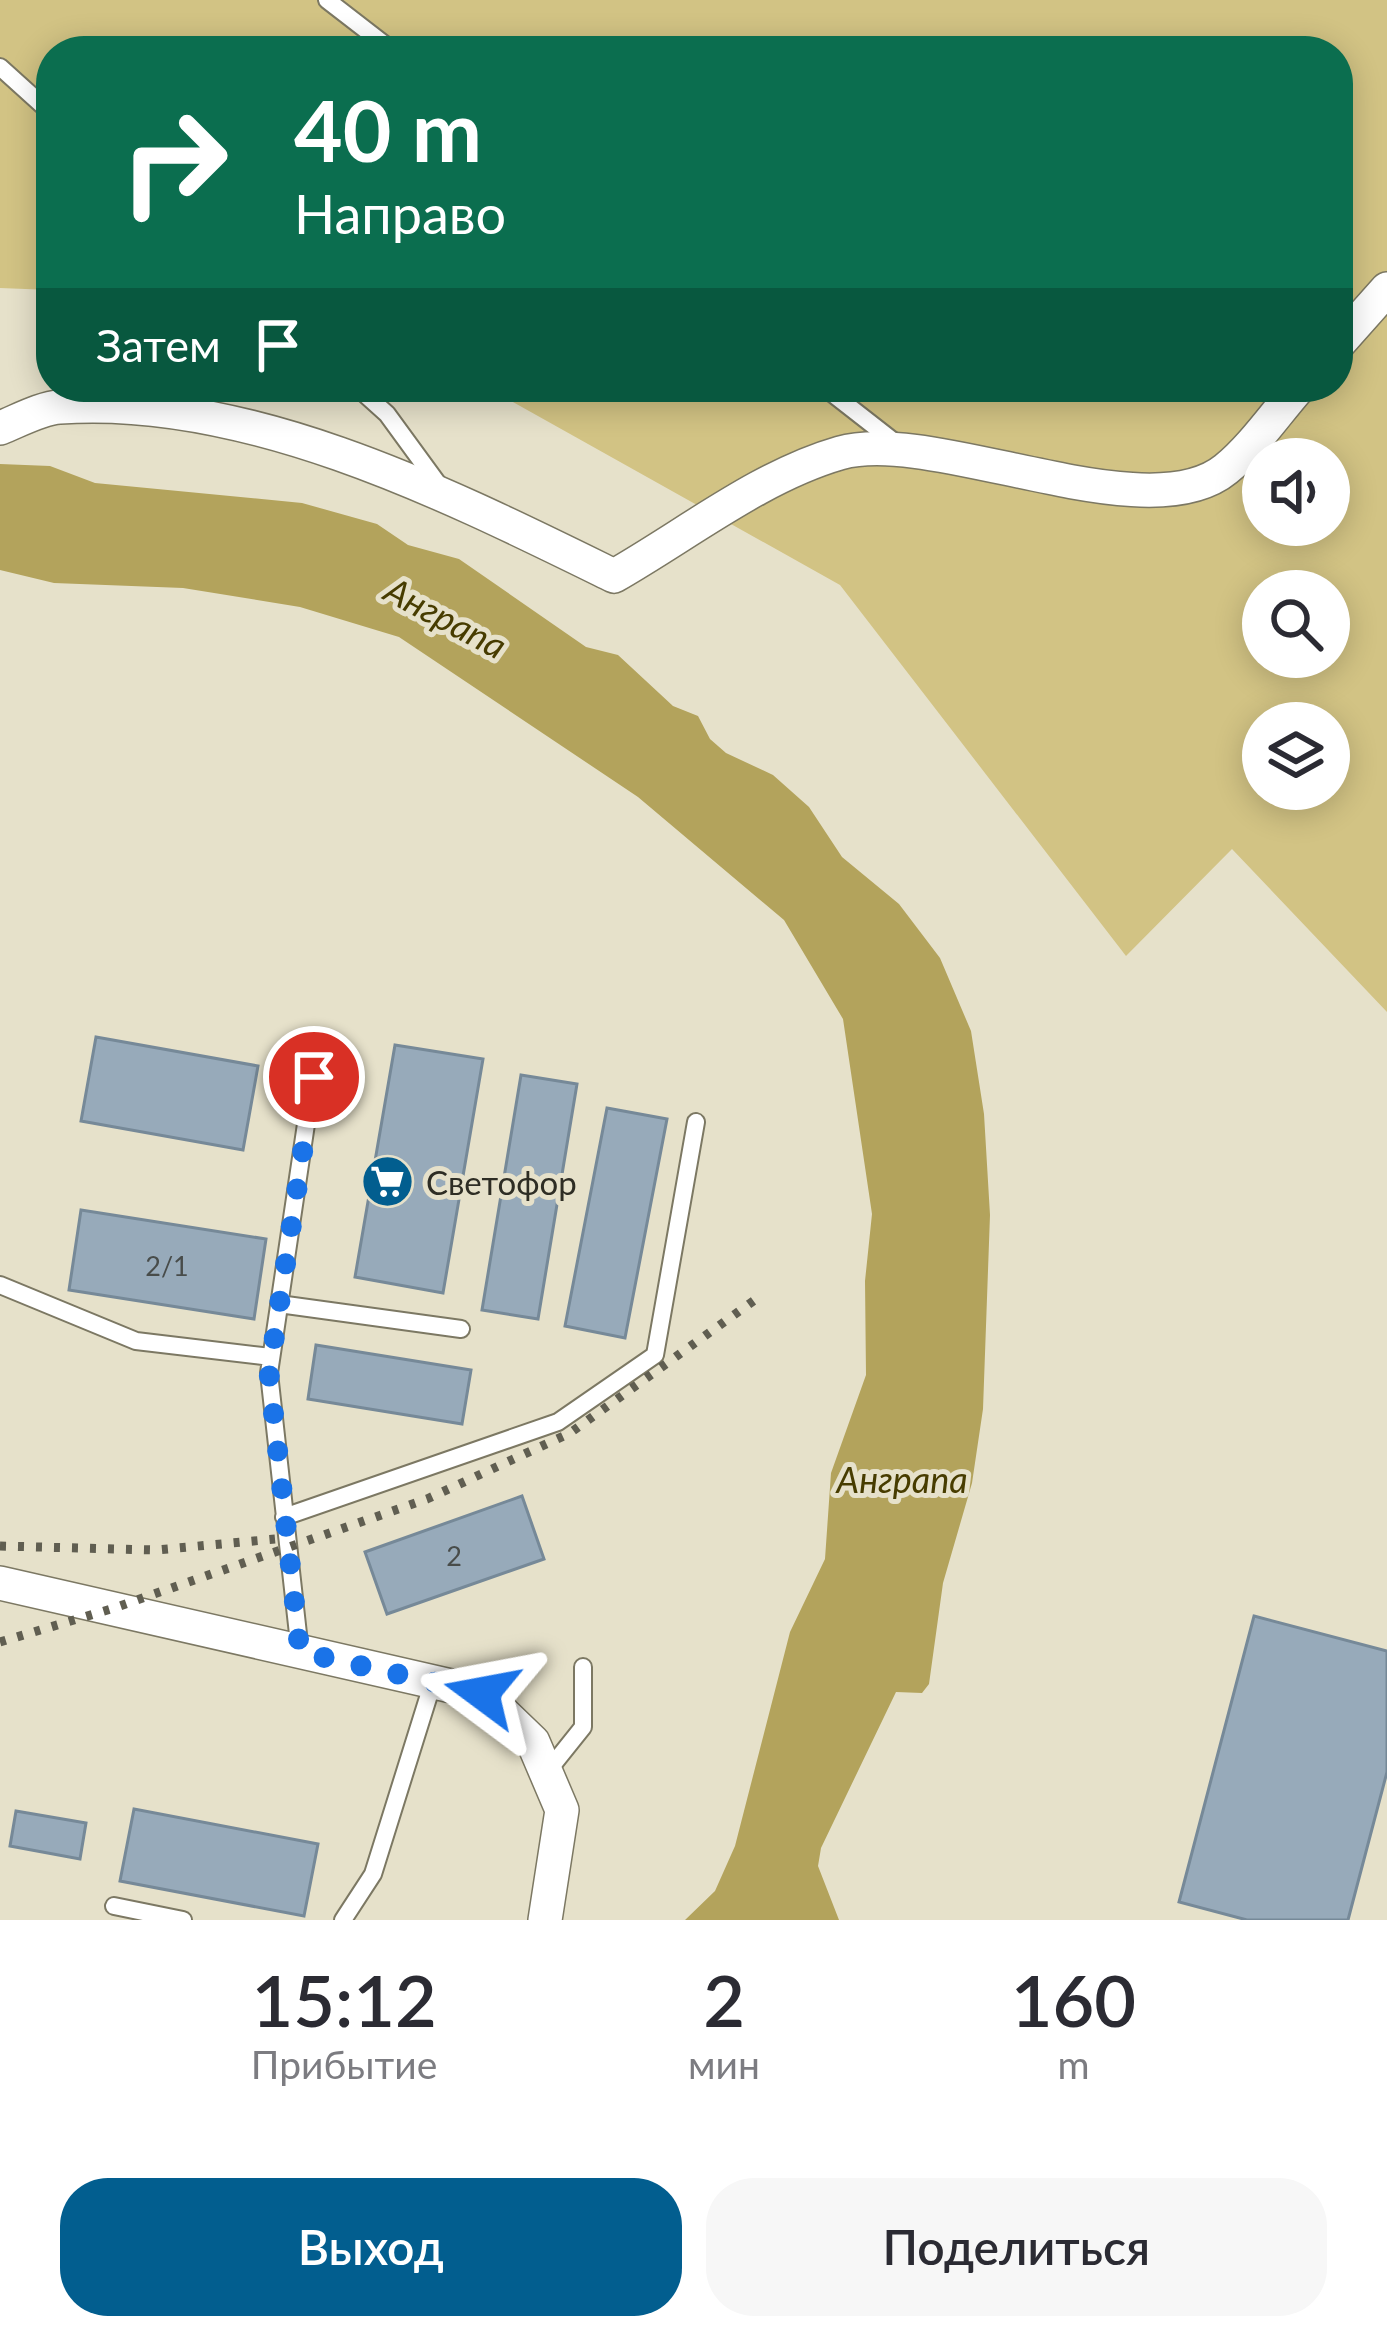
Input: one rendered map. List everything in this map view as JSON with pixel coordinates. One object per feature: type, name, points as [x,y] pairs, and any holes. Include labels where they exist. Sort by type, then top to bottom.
[{"type":"street","points":[[1353,327],[1387,289]]},
{"type":"street","points":[[0,428],[56,406],[175,412],[333,451],[448,498],[614,576],[787,476],[842,453],[902,448],[1002,472],[1163,491],[1223,472],[1286,402]]},
{"type":"street","points":[[0,1583],[482,1693],[532,1742],[562,1810],[545,1920]]},
{"type":"lane","points":[[328,0],[374,36]]},
{"type":"lane","points":[[0,67],[36,99]]},
{"type":"lane","points":[[374,402],[448,498]]},
{"type":"lane","points":[[843,402],[902,448]]},
{"type":"lane","points":[[300,1652],[271,1358],[314,1077]]},
{"type":"lane","points":[[284,1517],[558,1422],[656,1355],[696,1122]]},
{"type":"lane","points":[[0,1285],[136,1341],[271,1358]]},
{"type":"lane","points":[[279,1304],[461,1329]]},
{"type":"lane","points":[[546,1773],[583,1727],[583,1667]]},
{"type":"lane","points":[[343,1920],[373,1874],[434,1682]]},
{"type":"lane","points":[[114,1906],[183,1920]]},
{"type":"shaded area","points":[[0,0],[1387,0],[1387,1012],[1232,849],[1126,956],[840,585],[513,402],[1353,402],[1353,36],[36,36],[36,289],[0,288]]},
{"type":"water","name":"Анграпа","points":[[0,464],[50,466],[95,483],[302,503],[377,524],[408,545],[459,559],[586,647],[618,655],[673,706],[698,716],[710,739],[726,753],[773,775],[809,807],[842,857],[899,904],[940,958],[971,1031],[984,1114],[990,1215],[983,1409],[972,1483],[943,1583],[929,1684],[922,1693],[896,1692],[821,1848],[818,1866],[839,1920],[685,1920],[715,1891],[735,1846],[790,1632],[825,1559],[831,1473],[866,1375],[865,1281],[872,1214],[843,1019],[784,920],[638,797],[399,637],[300,607],[183,588],[54,583],[0,570]]},
{"type":"building","points":[[96,1037],[258,1066],[243,1150],[81,1121]]},
{"type":"building","points":[[395,1045],[483,1059],[443,1293],[355,1277]]},
{"type":"building","points":[[521,1075],[577,1084],[538,1319],[482,1310]]},
{"type":"building","points":[[607,1108],[667,1119],[625,1338],[565,1326]]},
{"type":"building","points":[[81,1210],[266,1239],[254,1319],[69,1290]]},
{"type":"building","points":[[316,1345],[471,1370],[462,1424],[308,1399]]},
{"type":"building","points":[[522,1496],[544,1559],[387,1614],[365,1552]]},
{"type":"building","points":[[1254,1616],[1387,1651],[1387,1772],[1348,1920],[1247,1920],[1179,1902]]},
{"type":"building","points":[[134,1809],[318,1844],[304,1916],[120,1881]]},
{"type":"building","points":[[16,1811],[86,1823],[80,1859],[10,1846]]},
{"type":"railway","points":[[0,1642],[111,1609],[427,1499],[570,1433],[763,1294]]},
{"type":"railway","points":[[0,1546],[156,1550],[275,1539]]},
{"type":"place","name":"Светофор","points":[[387,1182]]},
{"type":"route","points":[[314,1077],[269,1373],[279,1430],[285,1536],[300,1652],[482,1693]]}]
